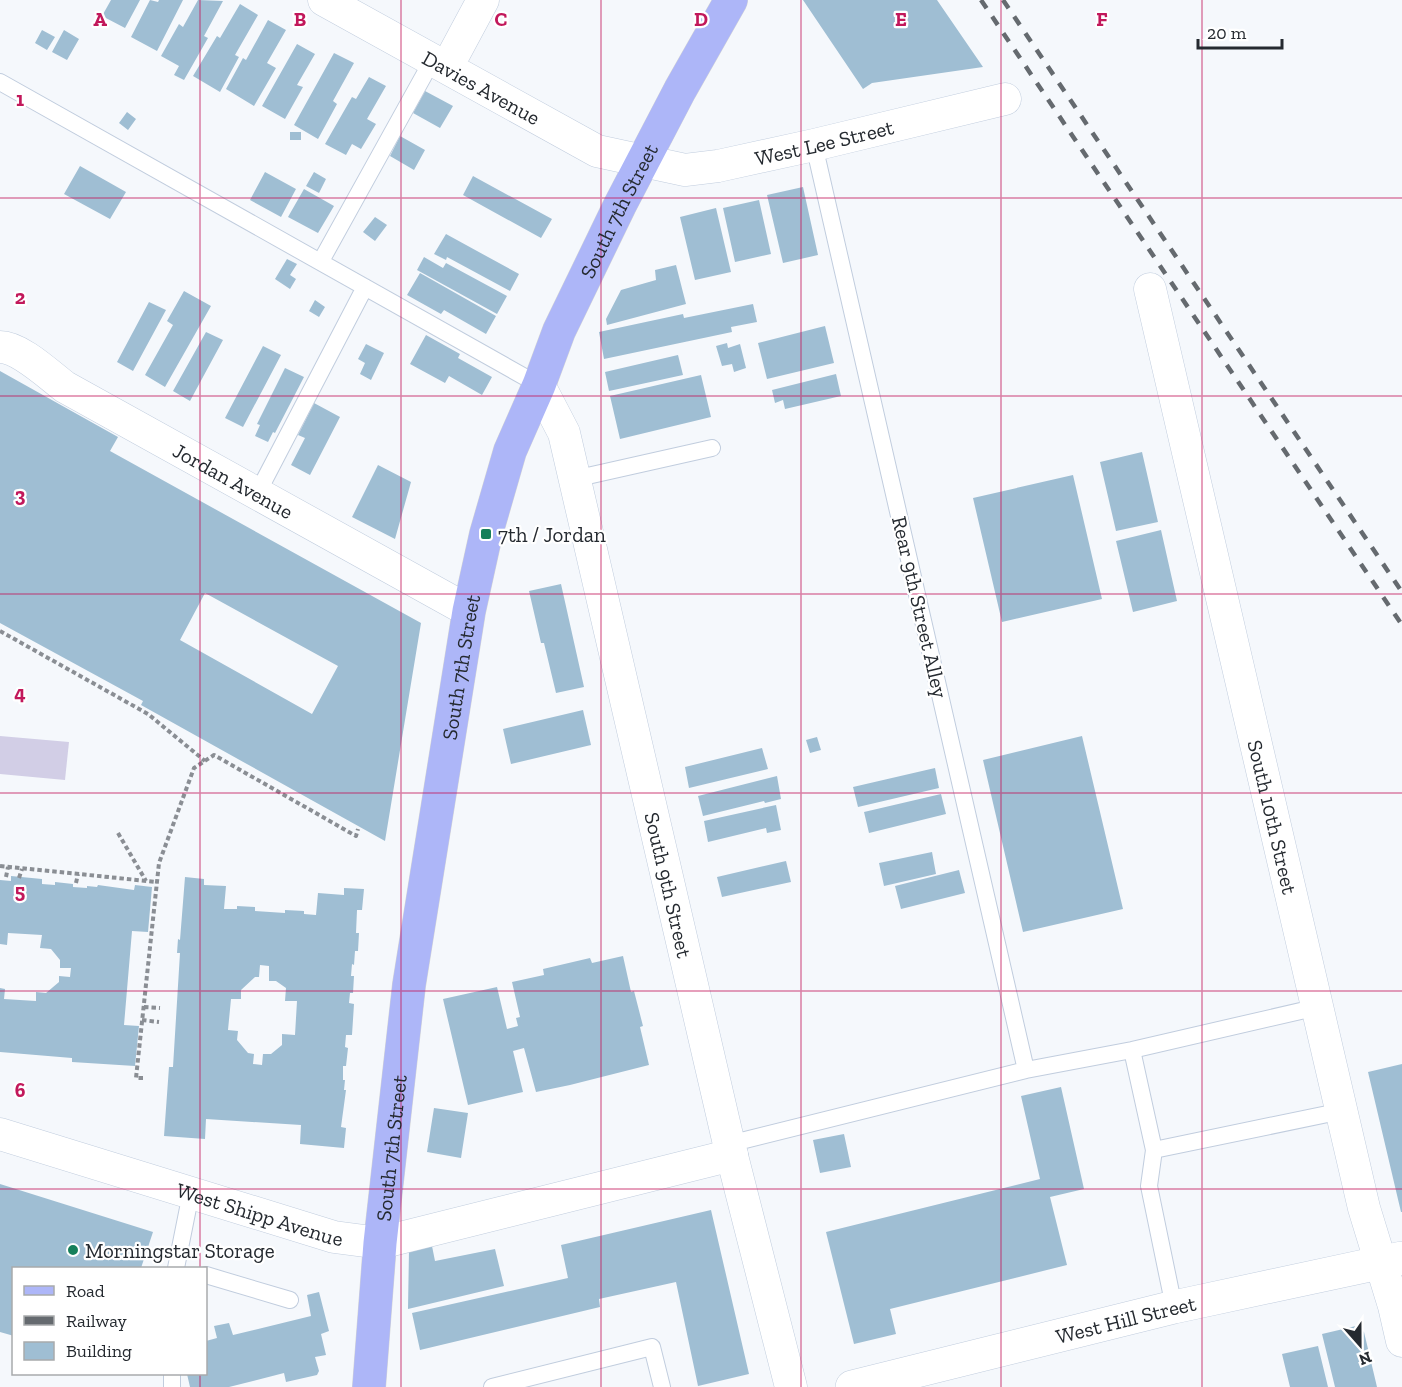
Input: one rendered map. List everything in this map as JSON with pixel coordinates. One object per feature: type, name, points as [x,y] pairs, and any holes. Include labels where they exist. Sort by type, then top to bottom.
[{"type":"main road","name":"South 7th Street","points":[[369,1387],[380,1243],[409,985],[469,611],[486,534],[510,451],[539,385],[559,331],[680,90],[731,0]]},
{"type":"street","name":"Davies Avenue","points":[[324,0],[597,151],[643,162]]},
{"type":"street","points":[[440,63],[483,0]]},
{"type":"street","name":"West Lee Street","points":[[643,162],[686,170],[718,166],[1005,99]]},
{"type":"street","name":"South 10th Street","points":[[1150,289],[1364,1208],[1391,1260],[1402,1341]]},
{"type":"street","name":"Jordan Avenue","points":[[0,347],[6,347],[25,356],[64,387],[469,611]]},
{"type":"street","name":"South 9th Street","points":[[539,385],[564,434],[731,1150],[791,1387]]},
{"type":"street","name":"West Shipp Avenue","points":[[0,1134],[334,1237],[380,1243],[731,1150]]},
{"type":"street","name":"West Hill Street","points":[[852,1387],[1174,1307],[1391,1260]]},
{"type":"lane","points":[[321,261],[440,63]]},
{"type":"lane","points":[[0,82],[539,385]]},
{"type":"lane","name":"Rear 9th Street Alley","points":[[814,145],[1026,1070]]},
{"type":"lane","points":[[257,494],[365,286]]},
{"type":"lane","points":[[574,479],[712,448]]},
{"type":"lane","points":[[731,1150],[1026,1070],[1132,1050],[1318,1007]]},
{"type":"lane","points":[[1132,1050],[1154,1150],[1149,1186],[1174,1307]]},
{"type":"lane","points":[[1154,1150],[1342,1111]]},
{"type":"lane","points":[[178,1267],[191,1193]]},
{"type":"lane","points":[[207,1275],[290,1300]]},
{"type":"lane","points":[[492,1387],[652,1347],[662,1387]]},
{"type":"path","points":[[0,631],[148,714],[205,761]]},
{"type":"path","points":[[143,1078],[136,1078],[159,863],[194,768],[214,754],[356,836],[358,829]]},
{"type":"path","points":[[118,833],[146,881]]},
{"type":"path","points":[[0,866],[157,882]]},
{"type":"path","points":[[6,877],[8,867]]},
{"type":"path","points":[[19,879],[22,869]]},
{"type":"path","points":[[76,883],[78,874]]},
{"type":"path","points":[[144,1007],[160,1008]]},
{"type":"path","points":[[142,1020],[159,1022]]},
{"type":"shaded area","points":[[0,736],[69,742],[65,780],[0,774]]},
{"type":"building","points":[[111,0],[140,0],[125,28],[102,16]]},
{"type":"building","points":[[150,0],[158,2],[159,0],[183,0],[157,51],[131,37]]},
{"type":"building","points":[[198,0],[223,1],[204,36],[208,38],[184,80],[174,75],[179,66],[161,56],[179,24],[183,27]]},
{"type":"building","points":[[803,0],[937,0],[983,67],[872,83],[863,89]]},
{"type":"building","points":[[240,4],[258,15],[235,55],[239,57],[220,92],[193,76],[217,36],[220,38]]},
{"type":"building","points":[[268,20],[286,30],[267,63],[276,68],[254,106],[226,89],[243,58],[246,60]]},
{"type":"building","points":[[42,30],[55,37],[47,50],[35,43]]},
{"type":"building","points":[[64,30],[79,39],[67,60],[52,52]]},
{"type":"building","points":[[297,44],[315,54],[297,85],[303,87],[285,119],[262,106]]},
{"type":"building","points":[[334,53],[354,63],[333,101],[337,104],[318,139],[294,125]]},
{"type":"building","points":[[369,77],[386,86],[367,119],[376,124],[361,149],[352,144],[346,155],[325,144],[352,97],[356,99]]},
{"type":"building","points":[[425,91],[453,106],[440,128],[413,113]]},
{"type":"building","points":[[127,112],[136,119],[128,130],[119,123]]},
{"type":"building","points":[[290,132],[301,132],[301,140],[290,140]]},
{"type":"building","points":[[400,136],[425,150],[414,170],[390,156]]},
{"type":"building","points":[[80,166],[126,192],[110,219],[64,194]]},
{"type":"building","points":[[265,172],[296,189],[281,217],[250,200]]},
{"type":"building","points":[[314,172],[326,179],[319,193],[306,186]]},
{"type":"building","points":[[473,176],[552,219],[541,238],[463,195]]},
{"type":"building","points":[[803,187],[818,255],[783,263],[767,195]]},
{"type":"building","points":[[304,189],[334,206],[318,233],[288,217]]},
{"type":"building","points":[[759,200],[771,254],[735,262],[723,208]]},
{"type":"building","points":[[716,208],[731,272],[695,280],[680,217]]},
{"type":"building","points":[[375,217],[387,225],[375,241],[363,232]]},
{"type":"building","points":[[446,234],[519,274],[510,291],[447,257],[446,260],[434,254]]},
{"type":"building","points":[[424,257],[443,268],[446,263],[507,296],[497,314],[417,270]]},
{"type":"building","points":[[287,259],[297,264],[290,275],[296,279],[290,289],[275,279]]},
{"type":"building","points":[[676,265],[686,304],[607,325],[606,319],[621,290],[656,280],[655,270]]},
{"type":"building","points":[[420,273],[496,316],[486,334],[444,310],[441,314],[407,295]]},
{"type":"building","points":[[184,291],[211,306],[165,387],[145,375],[173,325],[167,321]]},
{"type":"building","points":[[315,300],[325,307],[319,317],[309,311]]},
{"type":"building","points":[[149,302],[166,310],[133,371],[117,362]]},
{"type":"building","points":[[753,304],[757,322],[731,327],[732,332],[604,359],[599,332],[683,314],[684,318]]},
{"type":"building","points":[[825,326],[834,363],[767,379],[758,343]]},
{"type":"building","points":[[206,332],[223,340],[190,401],[173,391]]},
{"type":"building","points":[[426,335],[460,354],[458,358],[492,377],[482,395],[449,376],[445,383],[410,364]]},
{"type":"building","points":[[727,343],[728,348],[740,344],[746,368],[734,372],[732,364],[722,366],[716,346]]},
{"type":"building","points":[[366,344],[384,353],[371,380],[360,374],[365,363],[358,359]]},
{"type":"building","points":[[263,346],[281,355],[243,427],[225,418]]},
{"type":"building","points":[[678,355],[683,375],[609,391],[605,372]]},
{"type":"building","points":[[285,368],[304,377],[268,442],[255,436],[260,425],[257,424]]},
{"type":"building","points":[[0,371],[118,437],[110,451],[421,623],[385,841],[141,705],[143,701],[0,623]],"holes":[[[205,593],[338,666],[312,714],[180,640]]]},
{"type":"building","points":[[836,374],[841,396],[785,409],[783,400],[775,403],[772,390]]},
{"type":"building","points":[[701,375],[711,417],[620,439],[610,396]]},
{"type":"building","points":[[314,403],[340,417],[310,475],[291,465],[305,438],[298,435]]},
{"type":"building","points":[[1142,452],[1158,522],[1116,531],[1100,462]]},
{"type":"building","points":[[378,465],[411,482],[395,539],[352,517]]},
{"type":"building","points":[[1073,475],[1102,599],[1002,622],[973,498]]},
{"type":"building","points":[[1161,530],[1177,601],[1133,612],[1116,541]]},
{"type":"building","points":[[561,584],[584,687],[556,693],[529,591]]},
{"type":"building","points":[[583,710],[591,745],[511,764],[503,729]]},
{"type":"building","points":[[1082,736],[1123,909],[1023,932],[983,760]]},
{"type":"building","points":[[817,737],[821,750],[810,753],[806,740]]},
{"type":"building","points":[[762,748],[768,769],[689,788],[685,767]]},
{"type":"building","points":[[935,768],[939,788],[858,807],[853,787]]},
{"type":"building","points":[[777,776],[781,799],[703,816],[698,796]]},
{"type":"building","points":[[941,794],[946,814],[869,833],[864,812]]},
{"type":"building","points":[[776,805],[781,830],[767,833],[766,828],[708,842],[704,821]]},
{"type":"building","points":[[932,852],[936,874],[884,886],[879,863]]},
{"type":"building","points":[[786,861],[791,882],[722,897],[717,877]]},
{"type":"building","points":[[959,870],[965,893],[901,909],[895,886]]},
{"type":"building","points":[[11,876],[42,879],[42,884],[55,885],[55,882],[73,884],[73,887],[87,888],[87,886],[97,887],[98,885],[134,890],[135,885],[152,887],[148,932],[132,931],[124,1025],[139,1026],[135,1066],[72,1062],[72,1058],[0,1052],[0,988],[5,989],[4,999],[36,1001],[36,992],[46,993],[59,982],[59,976],[70,977],[71,968],[60,968],[60,960],[51,949],[40,948],[42,935],[8,933],[7,945],[0,944],[0,880],[11,881]]},
{"type":"building","points":[[185,877],[204,879],[204,885],[226,886],[224,909],[237,909],[237,906],[255,907],[255,911],[285,913],[285,910],[304,911],[304,914],[316,915],[318,893],[344,895],[344,888],[364,889],[362,910],[357,910],[358,951],[355,951],[351,976],[354,976],[353,993],[350,993],[349,1003],[354,1004],[352,1035],[346,1035],[345,1047],[348,1048],[346,1066],[343,1066],[344,1090],[346,1090],[341,1127],[346,1128],[344,1148],[300,1144],[301,1125],[206,1119],[205,1139],[164,1136],[169,1067],[173,1067],[180,953],[177,953],[178,939],[180,940]],"holes":[[[260,965],[269,966],[269,981],[276,981],[286,988],[285,1001],[297,1001],[295,1035],[282,1034],[282,1045],[271,1054],[263,1054],[262,1065],[253,1064],[254,1054],[248,1053],[237,1040],[238,1031],[228,1030],[231,999],[241,999],[241,990],[255,977],[259,977]]]},
{"type":"building","points":[[623,956],[631,992],[634,991],[643,1026],[640,1027],[649,1065],[536,1092],[524,1048],[513,1051],[523,1092],[468,1105],[443,999],[497,987],[507,1029],[518,1026],[516,1018],[520,1017],[512,982],[544,975],[543,969],[590,958],[592,963]]},
{"type":"building","points":[[1402,1064],[1402,1212],[1401,1212],[1368,1072]]},
{"type":"building","points":[[1061,1087],[1084,1189],[1050,1197],[1067,1265],[890,1309],[896,1334],[854,1344],[826,1232],[1040,1179],[1021,1096]]},
{"type":"building","points":[[434,1108],[468,1113],[461,1158],[427,1152]]},
{"type":"building","points":[[844,1134],[851,1167],[820,1173],[813,1140]]},
{"type":"building","name":"Morningstar Storage","points":[[0,1184],[153,1232],[141,1267],[12,1267],[12,1335],[0,1332]]},
{"type":"building","points":[[711,1210],[749,1374],[698,1386],[676,1282],[599,1299],[600,1307],[420,1350],[412,1313],[568,1278],[561,1245]]},
{"type":"building","points":[[432,1246],[435,1261],[495,1249],[504,1286],[408,1309],[409,1250]]},
{"type":"building","points":[[319,1292],[329,1331],[321,1334],[326,1355],[315,1357],[319,1371],[317,1375],[286,1382],[284,1373],[229,1387],[190,1387],[187,1375],[207,1375],[207,1341],[217,1338],[214,1326],[229,1323],[233,1335],[311,1316],[307,1295]]},
{"type":"building","points":[[1356,1326],[1364,1332],[1377,1387],[1335,1387],[1322,1334]]},
{"type":"building","points":[[1318,1346],[1328,1387],[1290,1387],[1282,1354]]},
{"type":"railway","points":[[981,0],[1402,625]]},
{"type":"railway","points":[[1003,0],[1402,592]]},
{"type":"place","name":"7th / Jordan","points":[[486,534]]},
{"type":"place","name":"Morningstar Storage","points":[[73,1250]]}]
